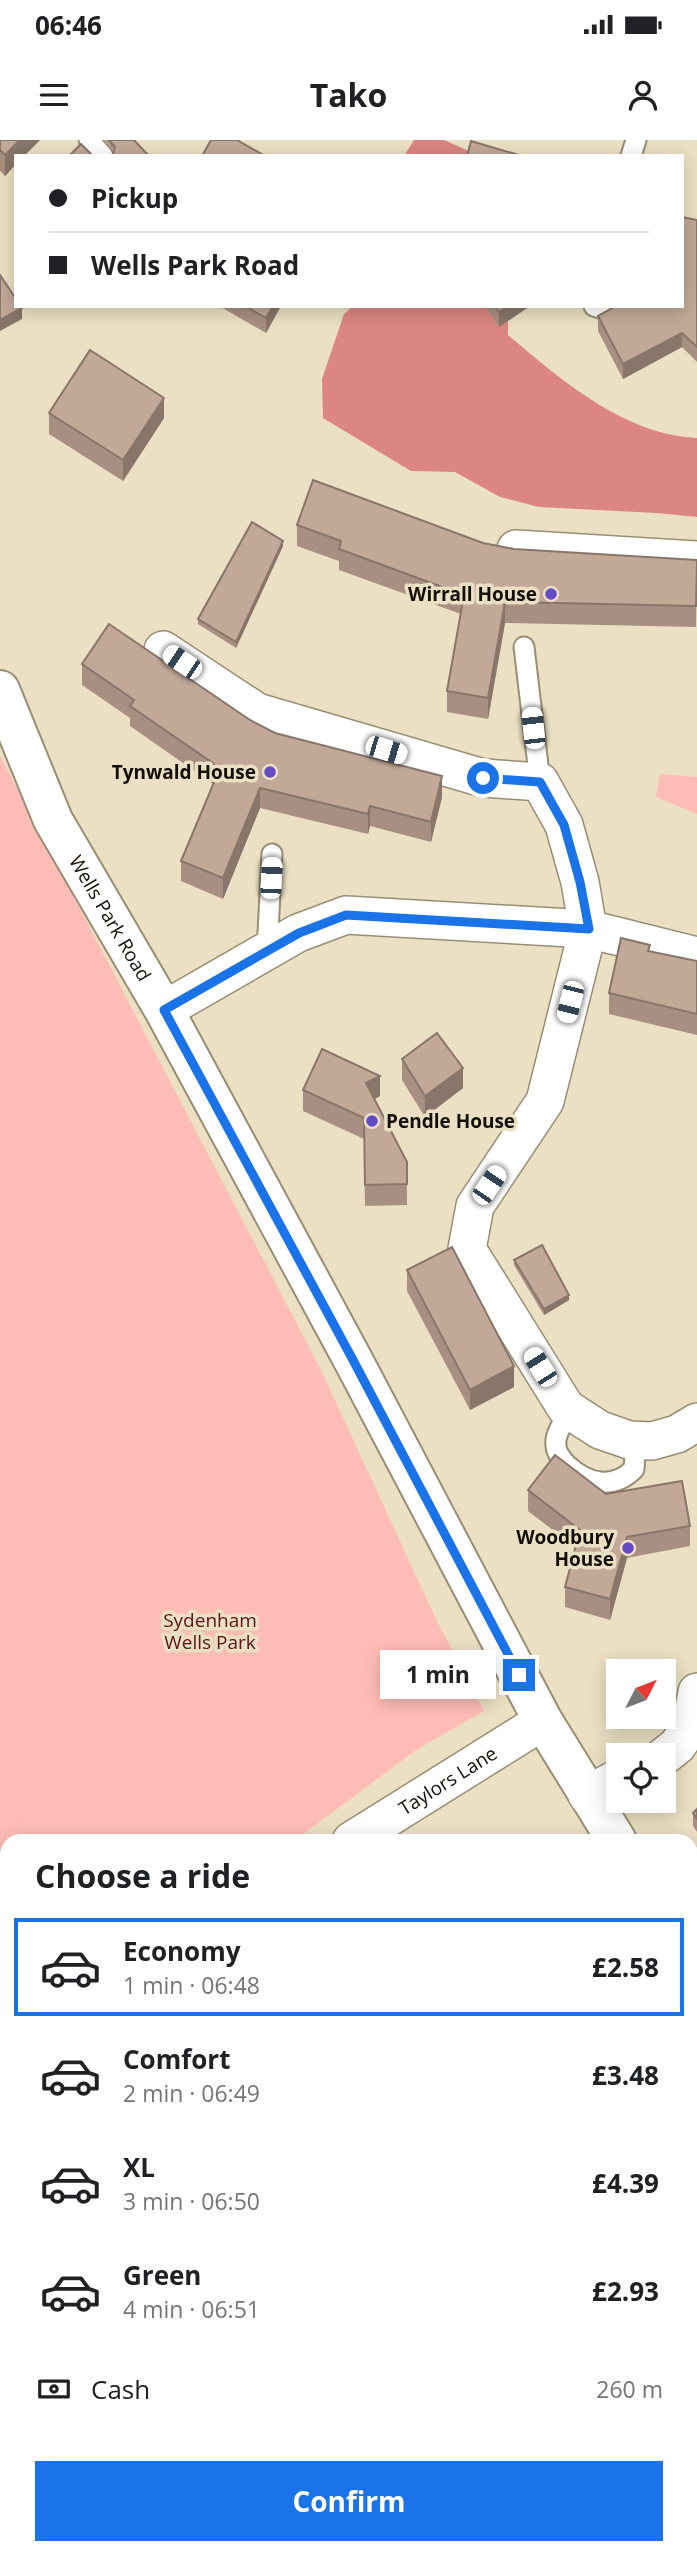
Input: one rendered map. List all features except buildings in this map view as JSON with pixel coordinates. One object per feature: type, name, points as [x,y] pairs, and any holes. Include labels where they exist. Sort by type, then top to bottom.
[{"type":"street","points":[[516,549],[697,560]]},
{"type":"street","points":[[163,650],[257,712],[483,778],[540,782],[564,825],[580,882],[589,929],[545,1101],[475,1206],[467,1249],[570,1411],[600,1430],[629,1440],[652,1441],[677,1434],[697,1422]]},
{"type":"street","name":"Wells Park Road","points":[[0,690],[53,820],[164,1010],[353,1360],[543,1721],[603,1787],[615,1834]]},
{"type":"street","points":[[164,1010],[299,933],[346,915],[589,929],[697,956]]},
{"type":"street","points":[[676,1747],[691,1726],[697,1692]]},
{"type":"street","name":"Taylors Lane","points":[[362,1834],[543,1721]]},
{"type":"lane","points":[[89,140],[101,154]]},
{"type":"lane","points":[[524,647],[540,782]]},
{"type":"lane","points":[[267,952],[272,854]]},
{"type":"lane","points":[[570,1411],[557,1434],[555,1448],[563,1461],[577,1474],[591,1481],[608,1484],[625,1479],[634,1469],[636,1440]]},
{"type":"green space","name":"Sydenham Wells Park","points":[[0,756],[322,1372],[435,1617],[484,1711],[416,1750],[303,1834],[0,1834]]},
{"type":"green space","points":[[660,774],[697,777],[697,814],[656,797]]},
{"type":"shaded area","points":[[414,140],[444,140],[476,154],[405,154]]},
{"type":"shaded area","points":[[351,308],[508,308],[508,335],[572,387],[620,416],[645,427],[670,435],[697,438],[697,517],[539,507],[500,497],[455,472],[411,471],[323,418],[322,379],[344,314]]},
{"type":"place","name":"Wirrall House","points":[[551,594]]},
{"type":"place","name":"Tynwald House","points":[[270,772]]},
{"type":"place","name":"Pendle House","points":[[372,1121]]},
{"type":"place","name":"Woodbury House","points":[[628,1548]]},
{"type":"route","points":[[483,778],[540,782],[564,825],[580,882],[589,929],[346,915],[299,933],[164,1010],[519,1675]]}]
